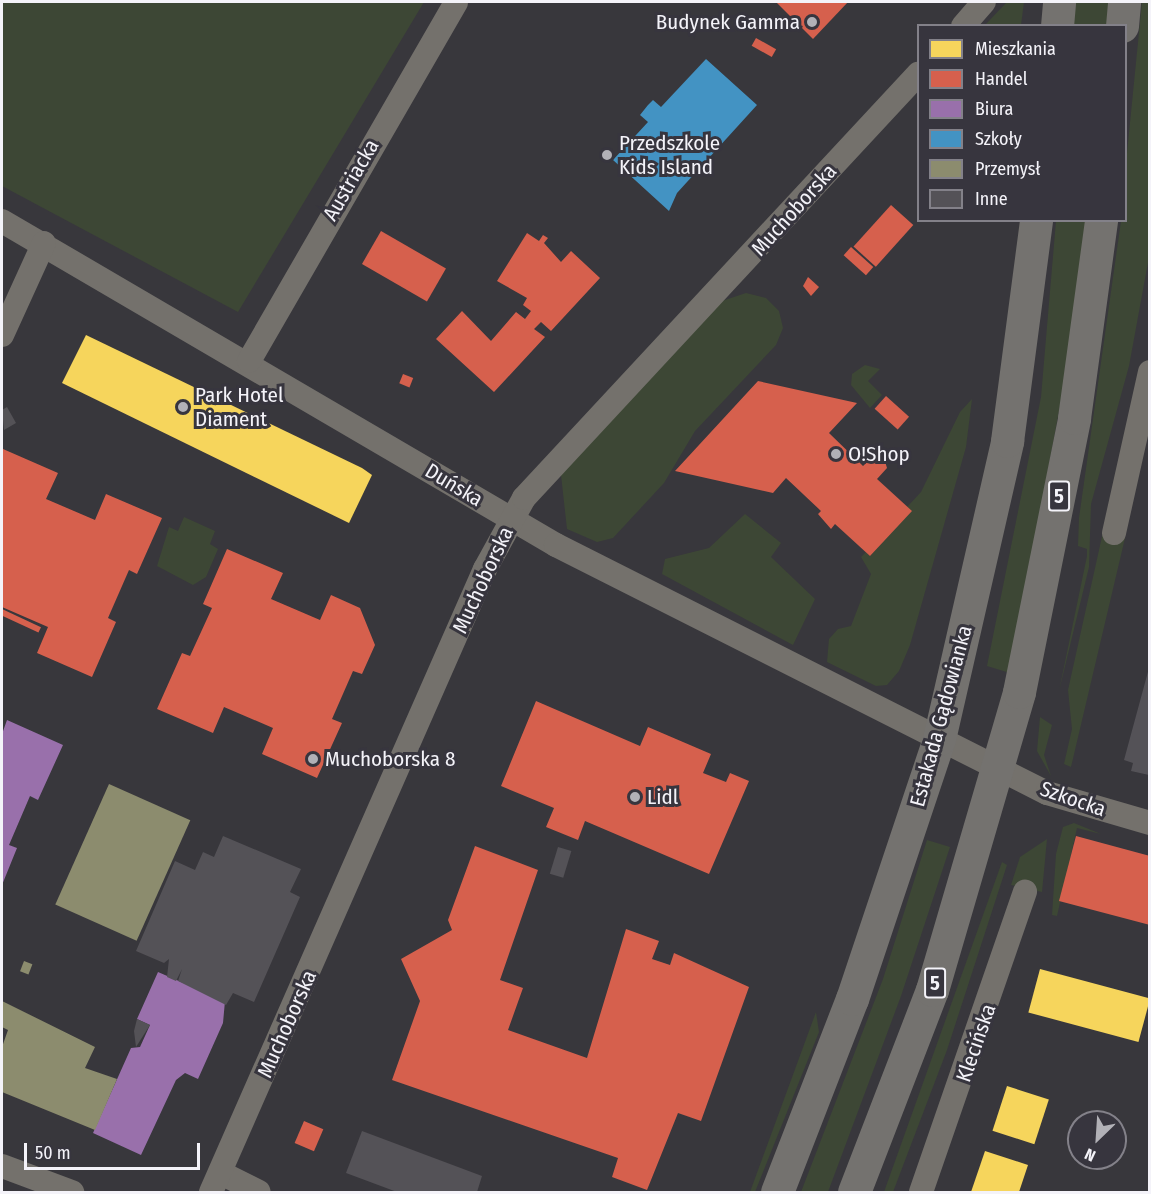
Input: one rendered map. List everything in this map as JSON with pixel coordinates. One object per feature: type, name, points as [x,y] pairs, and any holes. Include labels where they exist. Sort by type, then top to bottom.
[{"type":"main road","points":[[1057,24],[1059,2]]},
{"type":"main road","points":[[1122,24],[1124,2]]},
{"type":"main road","name":"Estakada Gądowianka","points":[[777,1192],[848,1009],[939,739],[1007,441],[1036,222]]},
{"type":"main road","name":"5","points":[[854,1192],[932,990],[999,768],[1074,418],[1101,222]]},
{"type":"street","name":"Austriacka","points":[[249,361],[456,2]]},
{"type":"street","points":[[965,24],[984,2]]},
{"type":"street","name":"Muchoborska","points":[[216,1183],[511,519],[544,474],[917,75]]},
{"type":"street","name":"Duńska","points":[[2,221],[249,361],[511,519],[939,739]]},
{"type":"street","points":[[2,335],[44,243]]},
{"type":"street","points":[[1114,533],[1149,372]]},
{"type":"street","name":"Szkocka","points":[[939,739],[1052,795],[1149,823]]},
{"type":"street","name":"Klecińska","points":[[921,1192],[1025,891]]},
{"type":"street","points":[[2,1166],[72,1192]]},
{"type":"street","points":[[216,1183],[259,1192]]},
{"type":"green space","points":[[2,2],[424,2],[238,312],[2,186]]},
{"type":"green space","points":[[1007,2],[1024,2],[1021,24],[986,24]]},
{"type":"green space","points":[[1074,2],[1110,2],[1107,24],[1072,24]]},
{"type":"green space","points":[[1142,2],[1150,2],[1149,257],[1129,366],[1091,504],[1089,567],[1059,691],[1087,556],[1087,549],[1078,546],[1079,518],[1121,222],[1127,222],[1127,153]]},
{"type":"green space","points":[[1056,222],[1088,222],[1079,304],[1010,673],[987,666],[1041,397]]},
{"type":"green space","points":[[746,293],[766,298],[779,311],[783,328],[776,345],[695,431],[664,483],[613,538],[597,542],[567,529],[561,475],[722,301]]},
{"type":"green space","points":[[865,365],[880,369],[868,381],[882,395],[870,408],[851,385],[852,374]]},
{"type":"green space","points":[[972,399],[966,447],[910,645],[899,671],[887,685],[876,686],[827,662],[829,639],[838,629],[851,626],[871,574],[861,557],[866,552],[870,556],[911,511],[907,507],[921,492],[960,412]]},
{"type":"green space","points":[[745,514],[781,543],[771,557],[815,599],[793,645],[662,574],[665,559],[709,548]]},
{"type":"green space","points":[[184,517],[215,531],[210,544],[218,549],[206,577],[193,585],[157,566],[169,527],[178,531]]},
{"type":"green space","points":[[1103,532],[1125,538],[1071,767],[1064,764],[1072,729],[1068,690]]},
{"type":"green space","points":[[1040,717],[1052,725],[1044,755],[1051,776],[1037,751]]},
{"type":"green space","points":[[1074,823],[1101,834],[1077,828],[1057,916],[1052,915],[1056,854],[1063,827]]},
{"type":"green space","points":[[1047,839],[1042,892],[1011,885],[1020,857]]},
{"type":"green space","points":[[927,840],[950,847],[901,996],[828,1192],[801,1192],[883,979]]},
{"type":"green space","points":[[1002,862],[1007,865],[947,1050],[893,1192],[884,1192]]},
{"type":"green space","points":[[816,1012],[819,1032],[755,1192],[750,1192]]},
{"type":"building: Mieszkania","points":[[86,335],[362,468],[372,475],[349,523],[62,383]]},
{"type":"building: Mieszkania","points":[[1040,969],[1150,998],[1138,1042],[1028,1012]]},
{"type":"building: Mieszkania","points":[[1007,1086],[1049,1100],[1034,1144],[992,1131]]},
{"type":"building: Mieszkania","points":[[985,1151],[1028,1165],[1019,1192],[971,1192]]},
{"type":"building: Handel","name":"Budynek Gamma","points":[[776,2],[848,2],[813,39]]},
{"type":"building: Handel","points":[[756,38],[776,49],[772,57],[752,46]]},
{"type":"building: Handel","points":[[891,205],[913,225],[876,267],[854,247]]},
{"type":"building: Handel","points":[[381,231],[446,268],[427,301],[362,264]]},
{"type":"building: Handel","points":[[527,233],[539,241],[543,235],[548,238],[544,243],[561,262],[571,251],[600,278],[551,331],[541,322],[534,329],[545,337],[494,392],[436,339],[462,311],[491,341],[516,312],[525,319],[531,311],[523,305],[527,298],[497,281]]},
{"type":"building: Handel","points":[[851,247],[873,267],[866,275],[844,255]]},
{"type":"building: Handel","points":[[808,277],[819,287],[811,296],[803,286]]},
{"type":"building: Handel","points":[[403,374],[413,378],[409,387],[399,383]]},
{"type":"building: Handel","points":[[758,381],[857,403],[829,433],[863,466],[875,455],[884,458],[887,468],[877,479],[912,511],[870,556],[835,524],[831,529],[818,514],[821,511],[786,478],[773,493],[675,471]]},
{"type":"building: Handel","points":[[886,396],[909,417],[898,429],[875,409]]},
{"type":"building: Handel","points":[[3,449],[58,473],[46,499],[95,520],[106,494],[162,518],[137,574],[129,570],[108,618],[116,622],[92,677],[37,653],[48,627],[2,607]]},
{"type":"building: Handel","points":[[227,549],[283,573],[271,599],[320,620],[331,595],[360,608],[375,645],[362,674],[353,671],[332,719],[342,723],[317,778],[262,754],[273,728],[224,707],[213,733],[157,709],[182,653],[190,656],[212,608],[203,604]]},
{"type":"building: Handel","points":[[2,609],[41,627],[38,633],[2,616]]},
{"type":"building: Handel","name":"Lidl","points":[[536,701],[640,746],[648,727],[711,754],[703,773],[726,782],[730,773],[749,781],[709,874],[585,821],[578,840],[546,827],[554,808],[501,786]]},
{"type":"building: Handel","points":[[1076,836],[1150,856],[1150,925],[1059,901]]},
{"type":"building: Handel","points":[[475,846],[538,870],[500,980],[523,988],[508,1030],[587,1058],[626,929],[659,941],[652,959],[670,965],[674,953],[749,987],[701,1121],[678,1113],[647,1190],[612,1177],[618,1158],[392,1080],[420,1001],[401,959],[452,930],[448,920]]},
{"type":"building: Handel","points":[[304,1121],[323,1129],[314,1151],[295,1143]]},
{"type":"building: Biura","points":[[7,720],[63,745],[38,800],[30,796],[9,845],[17,848],[2,885],[2,734]]},
{"type":"building: Biura","points":[[158,972],[225,1001],[223,1023],[198,1079],[185,1073],[176,1080],[141,1155],[93,1133],[131,1048],[140,1047],[150,1025],[137,1019]]},
{"type":"building: Szkoły","points":[[706,59],[757,105],[677,193],[669,211],[613,160],[648,122],[640,115],[648,105],[653,100],[661,107]]},
{"type":"building: Przemysł","points":[[109,784],[190,820],[137,941],[55,905]]},
{"type":"building: Przemysł","points":[[24,961],[32,964],[28,974],[20,971]]},
{"type":"building: Przemysł","points":[[2,1001],[95,1047],[85,1068],[117,1079],[95,1130],[2,1092],[2,1047],[8,1030],[2,1027]]},
{"type":"building: Inne","points":[[7,407],[16,423],[4,430],[2,410]]},
{"type":"building: Inne","points":[[1149,668],[1149,775],[1131,771],[1133,763],[1124,760]]},
{"type":"building: Inne","points":[[223,836],[301,869],[290,892],[300,897],[254,1002],[233,993],[226,1005],[178,981],[182,969],[176,981],[167,977],[169,959],[164,963],[136,951],[175,861],[195,870],[203,852],[214,857]]},
{"type":"building: Inne","points":[[558,847],[571,851],[563,878],[550,874]]},
{"type":"building: Inne","points":[[137,1019],[150,1025],[136,1047],[134,1031]]},
{"type":"building: Inne","points":[[362,1131],[482,1176],[477,1192],[397,1192],[346,1173]]},
{"type":"place","name":"Budynek Gamma","points":[[812,22]]},
{"type":"place","name":"Przedszkole Kids Island","points":[[607,155]]},
{"type":"place","name":"Park Hotel Diament","points":[[183,407]]},
{"type":"place","name":"O!Shop","points":[[836,454]]},
{"type":"place","name":"Muchoborska 8","points":[[313,759]]},
{"type":"place","name":"Lidl","points":[[635,797]]}]
